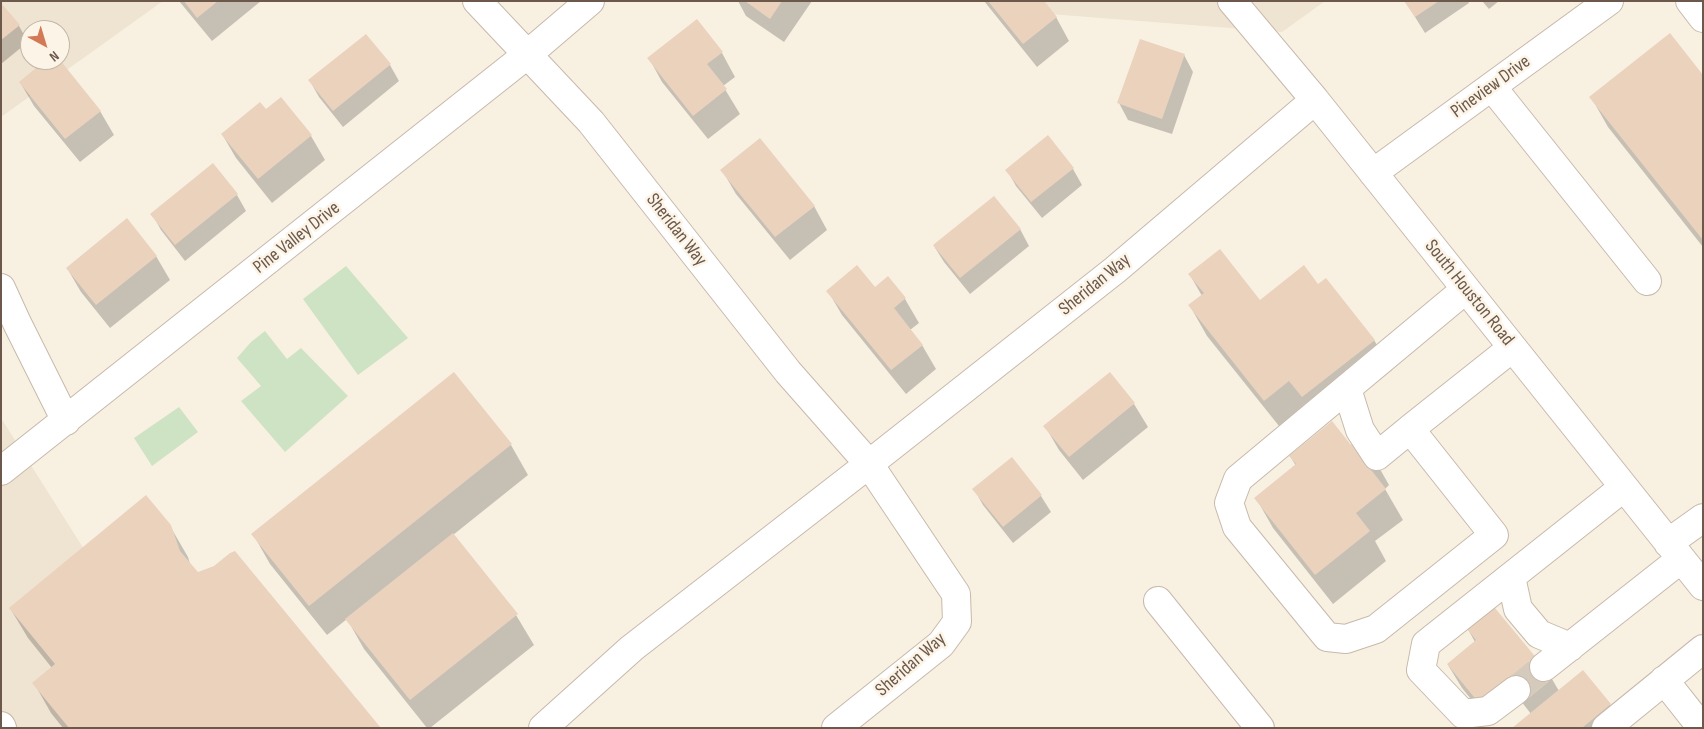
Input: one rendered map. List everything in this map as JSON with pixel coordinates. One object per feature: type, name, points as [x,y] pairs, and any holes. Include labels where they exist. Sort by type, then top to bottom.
[{"type":"street","name":"Sheridan Way","points":[[477,1],[591,122],[788,372],[869,464],[956,594],[957,622],[941,644],[836,728]]},
{"type":"street","name":"Pine Valley Drive","points":[[1,472],[528,54],[590,1]]},
{"type":"street","name":"South Houston Road","points":[[1232,1],[1373,173],[1703,586]]},
{"type":"street","name":"Pineview Drive","points":[[1373,173],[1610,1]]},
{"type":"street","points":[[1690,1],[1703,18]]},
{"type":"street","points":[[1492,87],[1647,282]]},
{"type":"street","name":"Sheridan Way","points":[[869,464],[1115,270],[1314,100]]},
{"type":"street","points":[[1,288],[66,421]]},
{"type":"street","points":[[1410,429],[1494,535],[1376,629],[1346,639],[1327,637],[1237,527],[1229,503],[1238,480],[1466,289]]},
{"type":"street","points":[[1347,388],[1360,430],[1377,456],[1512,348]]},
{"type":"street","points":[[544,728],[632,648],[869,464]]},
{"type":"street","points":[[1516,690],[1488,711],[1463,714],[1421,670],[1426,644],[1624,487]]},
{"type":"street","points":[[1544,667],[1570,647],[1675,551],[1703,518]]},
{"type":"street","points":[[1511,576],[1518,609],[1539,634],[1570,647]]},
{"type":"street","points":[[1158,601],[1260,728]]},
{"type":"street","points":[[1606,728],[1703,649]]},
{"type":"street","points":[[1664,680],[1702,728]]},
{"type":"shaded area","points":[[1,1],[163,1],[70,68],[70,20],[20,20],[20,70],[67,70],[1,117]]},
{"type":"shaded area","points":[[1036,1],[1325,1],[1282,32],[1050,14]]},
{"type":"shaded area","points":[[1,418],[180,701],[200,728],[1,728]]},
{"type":"green space","points":[[346,266],[408,338],[358,375],[303,299]]},
{"type":"green space","points":[[265,331],[287,359],[301,348],[348,396],[285,452],[241,401],[261,386],[237,358],[251,342]]},
{"type":"green space","points":[[179,407],[198,432],[152,466],[134,438]]},
{"type":"building","points":[[184,1],[218,1],[197,18]]},
{"type":"building","points":[[745,1],[782,1],[770,19]]},
{"type":"building","points":[[988,1],[1044,1],[1057,17],[1023,44]]},
{"type":"building","points":[[1404,1],[1439,1],[1415,17]]},
{"type":"building","points":[[1,3],[20,25],[1,40]]},
{"type":"building","points":[[697,19],[723,52],[707,64],[727,89],[693,116],[647,58]]},
{"type":"building","points":[[1670,33],[1703,75],[1703,240],[1589,97]]},
{"type":"building","points":[[366,34],[391,64],[333,111],[308,80]]},
{"type":"building","points":[[1140,39],[1185,54],[1162,119],[1117,103]]},
{"type":"building","points":[[34,70],[68,70],[101,111],[65,139],[19,82]]},
{"type":"building","points":[[281,97],[312,135],[258,179],[221,134],[260,102],[266,109]]},
{"type":"building","points":[[1048,135],[1074,168],[1031,202],[1005,170]]},
{"type":"building","points":[[760,138],[815,206],[775,237],[720,170]]},
{"type":"building","points":[[213,163],[238,194],[175,245],[150,214]]},
{"type":"building","points":[[994,196],[1021,229],[960,278],[933,245]]},
{"type":"building","points":[[127,218],[157,256],[96,305],[66,268]]},
{"type":"building","points":[[1220,249],[1260,300],[1304,265],[1318,284],[1326,278],[1375,340],[1302,397],[1289,381],[1264,401],[1188,305],[1204,293],[1188,274]]},
{"type":"building","points":[[857,265],[875,287],[888,276],[906,298],[894,308],[923,345],[891,370],[826,291]]},
{"type":"building","points":[[454,372],[512,444],[309,606],[251,534]]},
{"type":"building","points":[[1110,372],[1135,403],[1069,457],[1043,426]]},
{"type":"building","points":[[1332,421],[1351,445],[1360,437],[1364,461],[1386,489],[1356,513],[1370,531],[1315,575],[1254,498],[1296,464],[1289,456]]},
{"type":"building","points":[[1012,457],[1042,495],[1003,527],[972,489]]},
{"type":"building","points":[[146,495],[171,525],[180,551],[198,572],[214,566],[235,551],[381,728],[69,728],[32,683],[55,664],[9,608]]},
{"type":"building","points":[[453,533],[518,614],[410,700],[345,619]]},
{"type":"building","points":[[1490,602],[1553,678],[1525,701],[1507,678],[1478,702],[1447,664],[1476,640],[1463,624]]},
{"type":"building","points":[[1583,670],[1611,704],[1582,728],[1512,728]]},
{"type":"tunnel","points":[[1516,690],[1544,667]]}]
